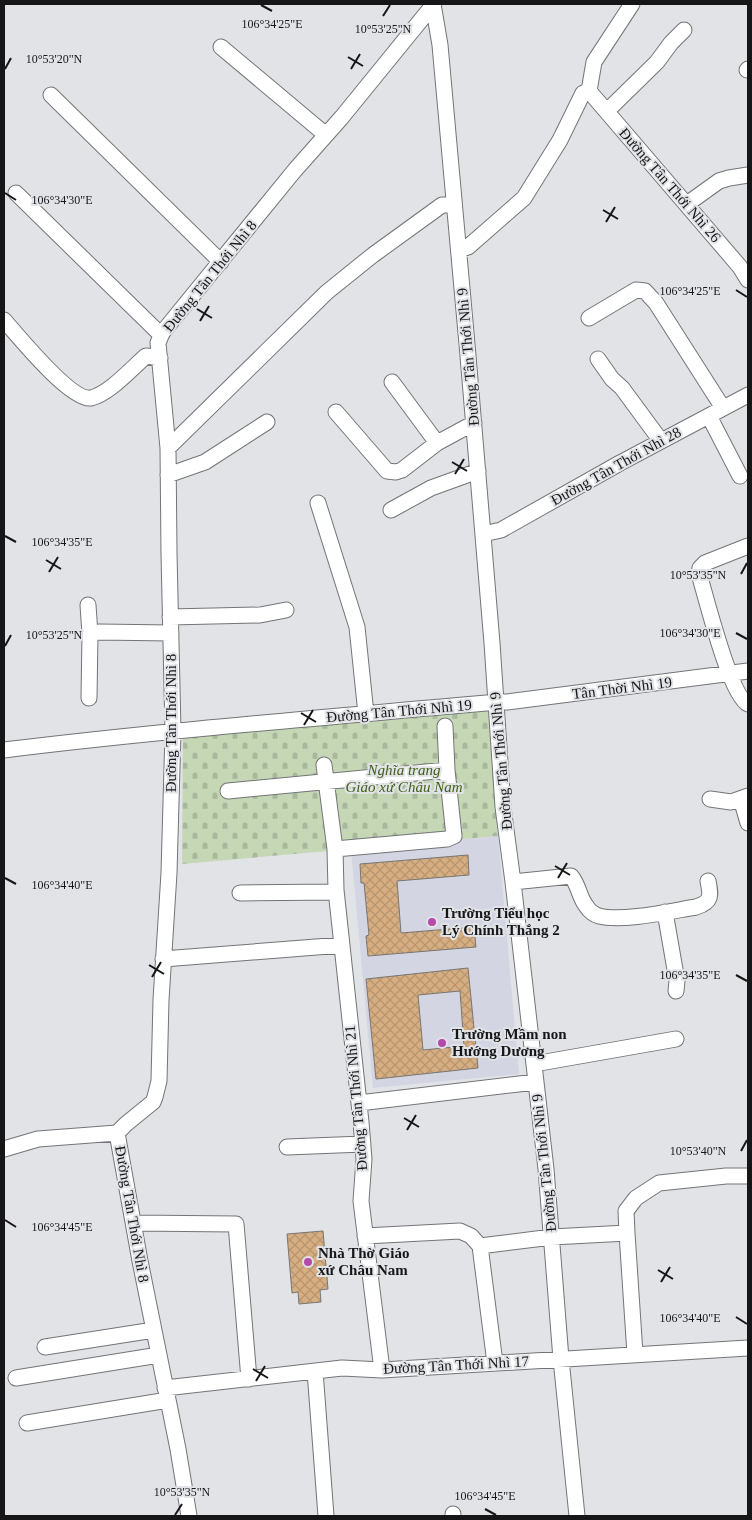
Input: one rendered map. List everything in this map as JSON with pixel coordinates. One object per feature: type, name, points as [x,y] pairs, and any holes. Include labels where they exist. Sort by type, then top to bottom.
[{"type":"street","points":[[459,250],[468,247],[524,198],[560,140],[583,93],[589,91],[594,62],[632,4]]},
{"type":"street","name":"Đường Tân Thới Nhì 8","points":[[189,1516],[117,1133],[144,1111],[156,1098],[159,1081],[163,959],[169,873],[173,732],[168,448],[158,343],[162,334],[295,170],[326,135],[428,6]]},
{"type":"street","name":"Đường Tân Thới Nhì 9","points":[[428,6],[440,45],[478,471],[503,807],[546,1169],[561,1359],[577,1516]]},
{"type":"street","points":[[607,111],[657,62],[684,30]]},
{"type":"street","points":[[220,47],[326,135]]},
{"type":"street","name":"Đường Tân Thới Nhì 26","points":[[589,91],[687,204],[740,267],[748,280]]},
{"type":"street","points":[[51,95],[221,262]]},
{"type":"street","points":[[687,204],[719,181],[748,176]]},
{"type":"street","points":[[16,193],[162,334]]},
{"type":"street","points":[[168,448],[327,292],[373,255],[442,205],[454,204]]},
{"type":"street","points":[[589,318],[636,290],[645,291],[656,303],[723,408]]},
{"type":"street","points":[[4,320],[54,375],[76,393],[86,398],[92,398],[104,392],[146,356],[160,358]]},
{"type":"street","points":[[598,358],[612,379],[622,388],[661,440]]},
{"type":"street","points":[[392,382],[437,443]]},
{"type":"street","name":"Đường Tân Thới Nhì 28","points":[[483,534],[501,530],[661,440],[748,395]]},
{"type":"street","points":[[336,412],[388,471],[396,472],[402,470],[437,443],[474,424]]},
{"type":"street","points":[[709,416],[740,476]]},
{"type":"street","points":[[168,475],[205,462],[267,422]]},
{"type":"street","points":[[391,510],[431,488],[478,471]]},
{"type":"street","points":[[318,502],[357,627],[366,714]]},
{"type":"street","points":[[748,546],[705,563],[700,568],[699,574],[729,675],[742,700],[748,704]]},
{"type":"street","points":[[88,605],[90,634],[89,698]]},
{"type":"street","points":[[170,617],[260,615],[286,610]]},
{"type":"street","points":[[90,634],[99,632],[170,633]]},
{"type":"street","name":"Tân Thời Nhì 19","points":[[496,702],[729,675],[748,671]]},
{"type":"street","name":"Đường Tân Thới Nhì 19","points":[[4,750],[107,737],[496,702]]},
{"type":"street","points":[[336,852],[452,838],[455,832],[447,770],[445,726]]},
{"type":"street","points":[[228,791],[325,773],[447,770]]},
{"type":"street","name":"Đường Tân Thới Nhì 21","points":[[325,773],[336,852],[336,892],[363,1144],[364,1159],[361,1201],[382,1370]]},
{"type":"street","points":[[710,799],[724,802],[744,798],[748,824]]},
{"type":"street","points":[[513,882],[571,876],[576,882],[586,906],[597,916],[636,916],[705,904],[709,899],[710,892],[708,881]]},
{"type":"street","points":[[240,893],[336,892]]},
{"type":"street","points":[[665,912],[677,981],[676,991]]},
{"type":"street","points":[[163,959],[342,944]]},
{"type":"street","points":[[534,1064],[676,1039]]},
{"type":"street","points":[[359,1103],[535,1082]]},
{"type":"street","points":[[4,1149],[38,1139],[117,1133]]},
{"type":"street","points":[[287,1147],[363,1144]]},
{"type":"street","points":[[635,1354],[626,1211],[636,1198],[659,1183],[726,1176],[748,1176]]},
{"type":"street","points":[[134,1223],[236,1224],[249,1379]]},
{"type":"street","points":[[365,1236],[460,1231],[471,1236],[480,1246],[495,1363]]},
{"type":"street","points":[[480,1246],[552,1236],[627,1233]]},
{"type":"street","points":[[45,1347],[154,1330]]},
{"type":"street","name":"Đường Tân Thới Nhì 17","points":[[26,1423],[249,1379],[342,1368],[382,1370],[748,1348]]},
{"type":"street","points":[[16,1378],[159,1355]]},
{"type":"street","points":[[316,1371],[326,1516]]},
{"type":"shaded area","points":[[498,836],[519,1074],[373,1088],[351,850]]},
{"type":"green space","name":"Nghĩa trang Giáo xứ Châu Nam","points":[[490,704],[498,836],[182,864],[183,737]]},
{"type":"building","points":[[468,855],[469,875],[397,881],[401,933],[474,927],[476,947],[368,956],[366,936],[369,935],[364,883],[361,883],[360,864]]},
{"type":"building","points":[[468,968],[478,1068],[376,1079],[366,979]],"holes":[[[460,991],[464,1046],[423,1050],[418,995]]]},
{"type":"building","name":"Nhà Thờ Giáo xứ Châu Nam","points":[[323,1231],[328,1289],[320,1290],[321,1302],[299,1304],[298,1292],[292,1293],[287,1234]]},
{"type":"place","name":"Trường Tiểu học Lý Chính Thắng 2","points":[[432,922]]},
{"type":"place","name":"Trường Mầm non Hướng Dương","points":[[442,1043]]},
{"type":"place","name":"Nhà Thờ Giáo xứ Châu Nam","points":[[308,1262]]}]
